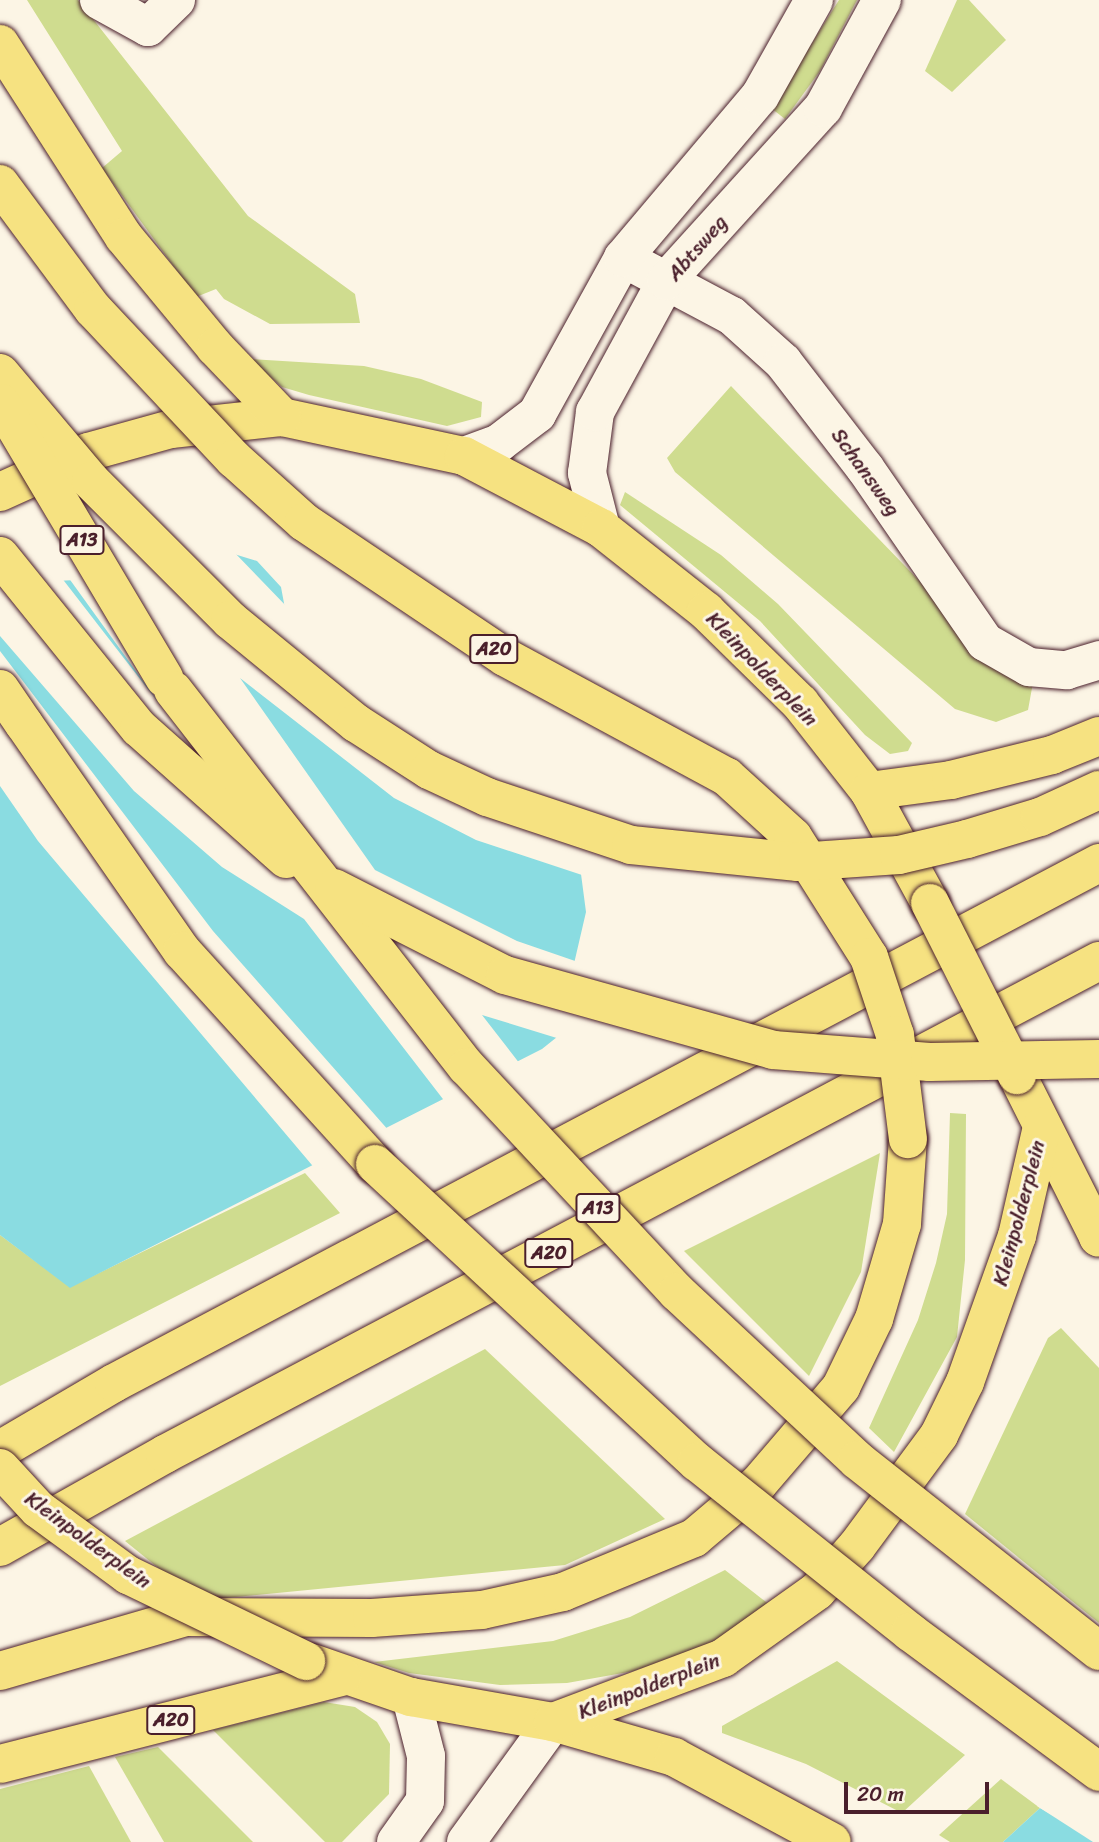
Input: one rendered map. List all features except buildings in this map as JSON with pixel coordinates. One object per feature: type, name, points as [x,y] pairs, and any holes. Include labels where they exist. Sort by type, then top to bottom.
[{"type":"main road","points":[[0,44],[124,237],[215,347],[282,417]]},
{"type":"main road","name":"A20","points":[[0,184],[93,309],[234,459],[304,522],[505,657],[727,777],[793,837],[869,957],[895,1035],[908,1139],[902,1224],[874,1319],[841,1387],[758,1485],[694,1538],[563,1592],[482,1610],[360,1618],[186,1617],[0,1671]]},
{"type":"main road","points":[[0,373],[91,481],[230,620],[356,723],[429,770],[487,797],[631,845],[798,862],[926,849],[1040,817],[1099,790]]},
{"type":"main road","name":"A13","points":[[0,401],[164,678],[467,1067],[677,1292],[857,1460],[1099,1651]]},
{"type":"main road","name":"Kleinpolderplein","points":[[0,492],[88,452],[171,429],[282,417],[464,456],[601,528],[734,638],[800,703],[869,791],[930,902],[1042,1127],[1017,1236],[965,1382],[939,1435],[857,1546],[817,1591],[723,1658],[553,1722],[411,1697],[342,1676],[306,1661],[128,1575],[38,1509],[0,1468]]},
{"type":"main road","points":[[0,556],[139,728],[244,827],[287,860],[428,940],[505,975],[573,997],[773,1050],[930,1062],[1099,1059]]},
{"type":"main road","points":[[0,688],[182,951],[375,1164],[697,1462],[911,1632],[1099,1772]]},
{"type":"main road","points":[[869,791],[901,789],[1052,755],[1099,736]]},
{"type":"main road","points":[[0,1450],[114,1383],[1099,863]]},
{"type":"main road","name":"A20","points":[[0,1547],[165,1454],[1099,961]]},
{"type":"main road","points":[[1042,1127],[1099,1237]]},
{"type":"main road","name":"A20","points":[[0,1764],[342,1676]]},
{"type":"main road","points":[[553,1722],[674,1757],[832,1842]]},
{"type":"street","points":[[99,0],[148,27],[176,0]]},
{"type":"street","points":[[464,456],[499,443],[537,414],[623,258],[760,96],[814,0]]},
{"type":"street","name":"Abtsweg","points":[[601,528],[587,473],[595,412],[666,281],[823,108],[882,0]]},
{"type":"street","name":"Schansweg","points":[[623,258],[732,316],[783,362],[865,468],[985,642],[1029,667],[1067,670],[1099,660]]},
{"type":"street","points":[[396,1842],[425,1801],[426,1756],[411,1697]]},
{"type":"street","points":[[466,1842],[553,1722]]},
{"type":"green space","points":[[27,0],[78,0],[248,216],[355,294],[360,323],[270,324],[224,299],[216,289],[196,297],[102,168],[122,151]]},
{"type":"green space","points":[[839,0],[857,0],[820,71],[785,119],[771,108]]},
{"type":"green space","points":[[957,0],[969,0],[1006,40],[952,92],[925,71]]},
{"type":"green space","points":[[249,359],[364,366],[421,379],[482,402],[481,417],[447,426],[309,395],[282,387]]},
{"type":"green space","points":[[731,386],[993,657],[1034,677],[1028,710],[996,722],[955,709],[675,472],[667,458]]},
{"type":"green space","points":[[625,492],[721,555],[778,604],[912,743],[908,751],[890,754],[865,735],[760,621],[620,505]]},
{"type":"green space","points":[[950,1113],[966,1114],[965,1260],[957,1337],[894,1452],[869,1428],[918,1320],[936,1263],[947,1214]]},
{"type":"green space","points":[[880,1153],[861,1272],[809,1376],[684,1251]]},
{"type":"green space","points":[[305,1173],[340,1213],[0,1386],[0,1235],[70,1287]]},
{"type":"green space","points":[[1061,1328],[1099,1368],[1099,1623],[965,1514],[1048,1338]]},
{"type":"green space","points":[[485,1349],[665,1519],[565,1565],[215,1599],[172,1579],[125,1541]]},
{"type":"green space","points":[[725,1570],[775,1609],[726,1640],[634,1671],[567,1683],[500,1685],[409,1673],[374,1662],[553,1641],[630,1617]]},
{"type":"green space","points":[[837,1661],[965,1755],[902,1813],[806,1764],[722,1733],[722,1726]]},
{"type":"green space","points":[[324,1702],[355,1707],[377,1722],[390,1744],[389,1794],[342,1842],[325,1842],[213,1730]]},
{"type":"green space","points":[[158,1747],[253,1842],[164,1842],[115,1757]]},
{"type":"green space","points":[[89,1766],[131,1842],[0,1842],[0,1789]]},
{"type":"green space","points":[[1001,1779],[1040,1808],[1003,1842],[950,1842],[939,1835]]},
{"type":"water","points":[[234,554],[257,561],[281,587],[286,614],[283,642],[318,728],[540,832],[581,874],[586,912],[557,1037],[542,1049],[70,1288],[0,1235],[0,608],[56,581],[135,577]]},
{"type":"water","points":[[1040,1808],[1099,1842],[1003,1842]]},
{"type":"pier","points":[[232,550],[289,609],[287,642],[321,726],[358,743],[419,760],[518,768],[543,830],[563,844],[584,871],[585,876],[476,840],[394,798],[240,678],[375,870],[517,941],[578,962],[560,1039],[482,1015],[520,1064],[446,1103],[304,919],[222,867],[134,791],[0,636],[0,604],[61,577],[164,710],[68,577],[134,574],[200,551]]},
{"type":"pier","points":[[0,651],[213,931],[390,1132],[317,1171],[38,841],[0,786]]},
{"type":"pier","points":[[1097,1749],[1099,1842],[1093,1842],[1037,1806]]}]
